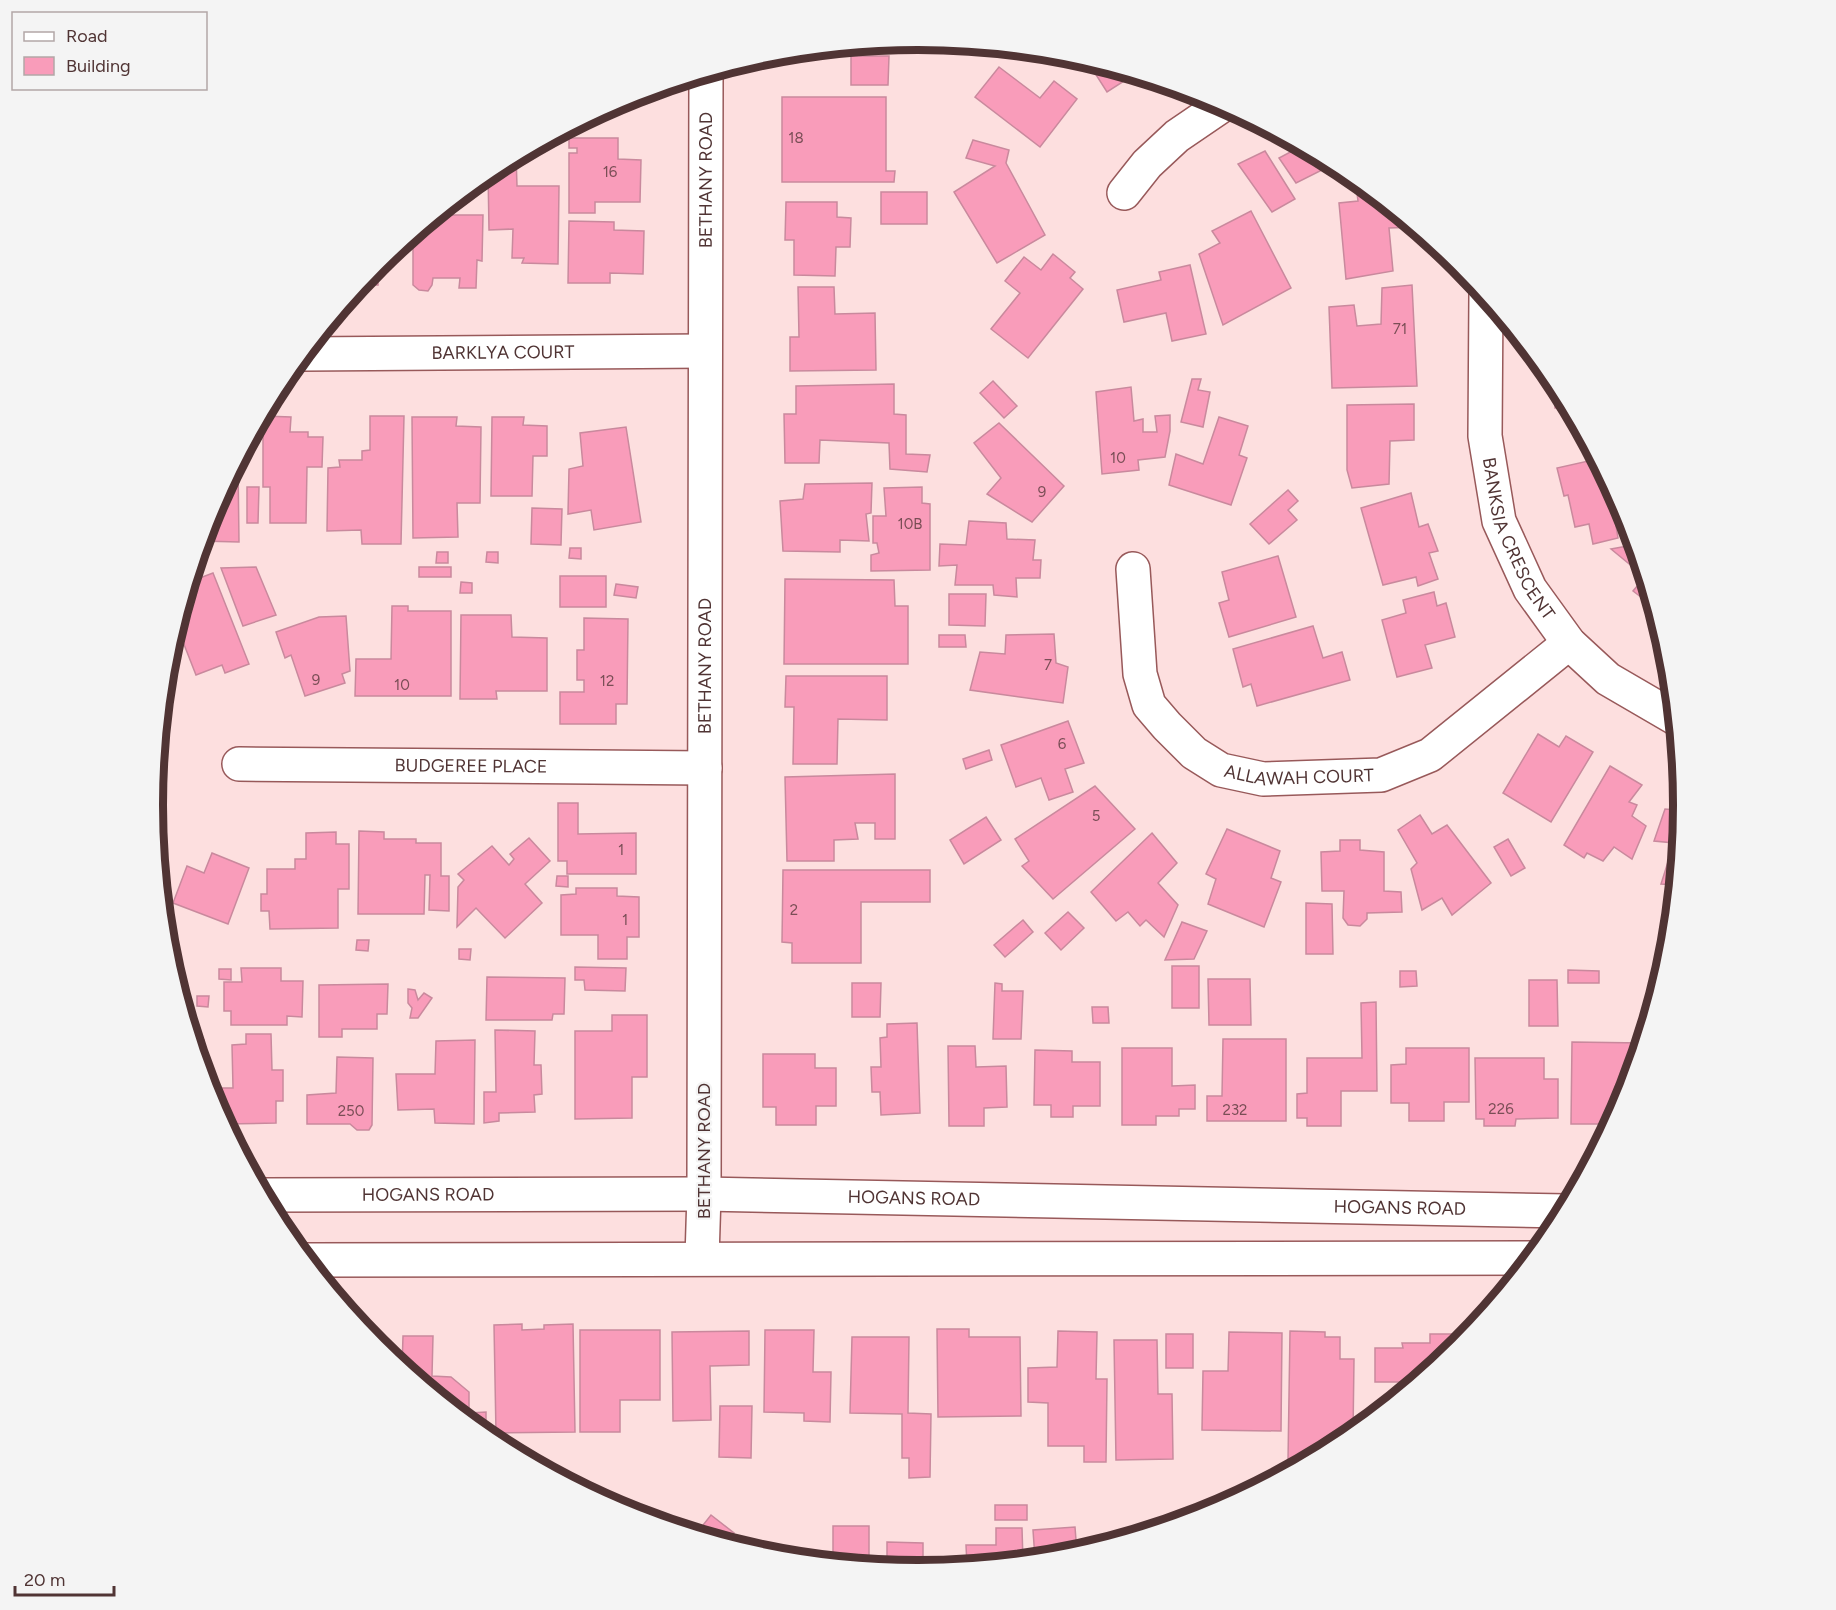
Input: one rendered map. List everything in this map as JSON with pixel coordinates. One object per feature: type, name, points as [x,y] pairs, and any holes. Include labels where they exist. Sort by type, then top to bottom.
[{"type":"street","name":"BETHANY ROAD","points":[[702,1258],[706,80]]},
{"type":"street","points":[[1124,193],[1147,164],[1177,136],[1215,110]]},
{"type":"street","name":"BANKSIA CRESCENT","points":[[1486,307],[1485,436],[1499,521],[1530,589],[1569,643],[1608,679],[1668,713]]},
{"type":"street","name":"BARKLYA COURT","points":[[313,354],[705,351]]},
{"type":"street","name":"ALLAWAH COURT","points":[[1132,569],[1140,674],[1149,705],[1194,753],[1221,770],[1263,779],[1381,775],[1430,755],[1569,643]]},
{"type":"street","name":"BUDGEREE PLACE","points":[[239,764],[705,768]]},
{"type":"street","name":"HOGANS ROAD","points":[[271,1195],[704,1194],[1555,1210]]},
{"type":"street","points":[[315,1260],[1522,1258]]},
{"type":"building","points":[[851,56],[889,56],[888,85],[851,85]]},
{"type":"building","points":[[999,67],[1040,98],[1054,81],[1077,99],[1040,147],[975,97]]},
{"type":"building","points":[[1093,70],[1127,79],[1107,92]]},
{"type":"building","points":[[782,97],[886,97],[886,171],[895,171],[894,182],[782,182]]},
{"type":"building","points":[[569,138],[618,138],[618,159],[641,160],[640,202],[595,202],[595,213],[569,213],[569,153],[577,153],[577,148],[569,148]]},
{"type":"building","points":[[973,140],[1009,150],[1006,163],[1045,235],[997,263],[954,192],[995,166],[966,158]]},
{"type":"building","points":[[1294,150],[1318,165],[1322,170],[1296,183],[1279,158]]},
{"type":"building","points":[[1265,151],[1295,199],[1272,212],[1238,164]]},
{"type":"building","points":[[516,166],[517,186],[559,186],[558,264],[522,263],[524,258],[512,258],[513,229],[489,230],[488,184],[498,177]]},
{"type":"building","points":[[1357,191],[1404,227],[1389,228],[1393,271],[1346,279],[1339,203],[1358,201]]},
{"type":"building","points":[[881,192],[927,192],[927,224],[881,224]]},
{"type":"building","points":[[786,202],[837,202],[837,217],[851,218],[850,247],[836,247],[835,276],[794,275],[794,240],[785,240]]},
{"type":"building","points":[[1251,211],[1291,288],[1223,325],[1199,254],[1220,243],[1212,231]]},
{"type":"building","points":[[447,215],[483,215],[482,261],[477,260],[476,288],[459,288],[460,278],[433,278],[428,291],[419,290],[413,285],[413,244]]},
{"type":"building","points":[[569,221],[614,222],[614,230],[644,231],[643,274],[610,273],[610,283],[568,283]]},
{"type":"building","points":[[1053,254],[1075,272],[1070,278],[1083,289],[1028,358],[991,329],[1020,293],[1005,281],[1024,257],[1041,270]]},
{"type":"building","points":[[1190,265],[1206,334],[1172,341],[1166,313],[1124,322],[1117,290],[1161,280],[1159,272]]},
{"type":"building","points":[[378,277],[378,285],[371,285]]},
{"type":"building","points":[[1412,285],[1417,386],[1332,388],[1329,307],[1354,305],[1357,326],[1381,324],[1382,288]]},
{"type":"building","points":[[798,287],[834,287],[835,314],[875,313],[876,370],[790,371],[790,337],[799,337]]},
{"type":"building","points":[[1192,379],[1201,379],[1198,390],[1210,392],[1203,427],[1181,422]]},
{"type":"building","points":[[993,381],[1017,406],[1004,418],[980,393]]},
{"type":"building","points":[[894,384],[894,414],[906,415],[906,454],[930,455],[927,472],[890,469],[889,443],[820,440],[819,463],[785,463],[784,414],[796,414],[796,386]]},
{"type":"building","points":[[1131,387],[1134,421],[1143,419],[1143,432],[1157,432],[1155,416],[1170,415],[1170,431],[1165,457],[1138,460],[1139,470],[1102,474],[1096,392]]},
{"type":"building","points":[[1414,404],[1414,440],[1390,441],[1389,484],[1352,488],[1347,470],[1347,405]]},
{"type":"building","points":[[271,416],[291,417],[290,432],[308,432],[308,437],[323,437],[322,467],[307,467],[306,523],[270,523],[270,487],[263,487],[263,429]]},
{"type":"building","points":[[370,416],[404,416],[401,544],[362,544],[361,530],[327,531],[328,468],[340,467],[339,460],[362,460],[362,451],[370,450]]},
{"type":"building","points":[[412,417],[457,417],[456,426],[481,427],[480,503],[457,503],[458,537],[413,538]]},
{"type":"building","points":[[492,417],[524,417],[523,425],[547,426],[547,456],[533,456],[532,496],[491,496]]},
{"type":"building","points":[[1219,417],[1248,426],[1239,455],[1247,458],[1231,505],[1169,485],[1176,454],[1203,464]]},
{"type":"building","points":[[999,423],[1064,486],[1032,522],[987,494],[1001,478],[974,443]]},
{"type":"building","points":[[626,427],[641,522],[594,530],[591,510],[568,514],[569,469],[583,466],[580,433]]},
{"type":"building","points":[[1590,461],[1617,519],[1615,520],[1618,538],[1593,544],[1589,524],[1575,527],[1568,495],[1564,496],[1557,468]]},
{"type":"building","points":[[238,475],[239,542],[211,541]]},
{"type":"building","points":[[872,483],[871,513],[866,514],[869,541],[840,540],[840,552],[783,551],[780,501],[803,499],[805,484]]},
{"type":"building","points":[[247,487],[259,487],[258,523],[247,523]]},
{"type":"building","points":[[922,487],[922,503],[930,504],[930,570],[871,571],[871,555],[879,553],[877,543],[873,543],[873,516],[886,516],[884,488]]},
{"type":"building","points":[[1288,490],[1298,501],[1288,510],[1297,520],[1269,544],[1250,524]]},
{"type":"building","points":[[1411,493],[1419,527],[1428,524],[1438,551],[1429,553],[1438,579],[1418,586],[1416,577],[1383,585],[1361,508]]},
{"type":"building","points":[[532,508],[562,509],[561,545],[531,544]]},
{"type":"building","points":[[969,521],[1006,523],[1007,539],[1035,540],[1033,560],[1041,560],[1040,578],[1016,578],[1017,597],[994,595],[993,585],[955,585],[957,565],[939,566],[940,544],[966,545]]},
{"type":"building","points":[[1627,546],[1635,569],[1611,549]]},
{"type":"building","points":[[570,548],[581,548],[581,559],[569,558]]},
{"type":"building","points":[[437,552],[448,552],[448,563],[436,563]]},
{"type":"building","points":[[487,552],[498,552],[498,563],[486,562]]},
{"type":"building","points":[[1278,556],[1296,617],[1229,637],[1219,603],[1229,600],[1222,572]]},
{"type":"building","points":[[256,567],[276,615],[243,626],[221,568]]},
{"type":"building","points":[[419,567],[451,567],[451,577],[419,577]]},
{"type":"building","points":[[213,573],[249,664],[225,673],[222,665],[196,675],[181,638],[198,579]]},
{"type":"building","points":[[560,576],[606,576],[606,607],[560,607]]},
{"type":"building","points":[[785,579],[894,580],[895,606],[908,606],[908,664],[784,664]]},
{"type":"building","points":[[461,582],[472,583],[472,593],[460,593]]},
{"type":"building","points":[[1640,583],[1645,600],[1633,591]]},
{"type":"building","points":[[616,584],[638,587],[636,598],[614,595]]},
{"type":"building","points":[[1434,592],[1437,606],[1446,603],[1455,637],[1425,645],[1432,668],[1397,677],[1382,620],[1406,613],[1403,600]]},
{"type":"building","points":[[949,594],[986,594],[985,626],[949,625]]},
{"type":"building","points":[[392,606],[408,606],[408,611],[451,611],[451,696],[355,696],[356,659],[391,659]]},
{"type":"building","points":[[461,615],[511,615],[512,637],[547,638],[547,691],[496,691],[497,699],[460,699]]},
{"type":"building","points":[[346,616],[350,671],[342,674],[345,683],[305,696],[291,655],[285,658],[276,632],[319,617]]},
{"type":"building","points":[[584,618],[628,619],[627,704],[616,704],[616,724],[560,724],[560,692],[584,692],[584,680],[577,680],[577,650],[584,650]]},
{"type":"building","points":[[1313,626],[1323,658],[1342,652],[1350,680],[1257,706],[1251,684],[1243,687],[1233,649]]},
{"type":"building","points":[[1054,634],[1056,663],[1068,667],[1063,703],[970,690],[980,652],[1005,654],[1006,635]]},
{"type":"building","points":[[939,635],[965,635],[966,647],[939,647]]},
{"type":"building","points":[[786,676],[887,676],[887,720],[838,719],[837,764],[793,764],[794,707],[785,707]]},
{"type":"building","points":[[1068,721],[1084,763],[1065,769],[1073,792],[1049,800],[1041,778],[1016,787],[1001,745]]},
{"type":"building","points":[[1538,734],[1559,747],[1566,736],[1593,752],[1551,822],[1503,793]]},
{"type":"building","points":[[989,750],[992,760],[966,769],[963,759]]},
{"type":"building","points":[[1610,766],[1642,785],[1629,802],[1637,805],[1632,816],[1646,826],[1632,859],[1614,847],[1603,861],[1587,853],[1584,858],[1564,845]]},
{"type":"building","points":[[895,774],[895,839],[875,839],[875,823],[855,823],[858,839],[834,840],[834,861],[787,861],[785,777]]},
{"type":"building","points":[[1095,786],[1135,829],[1053,899],[1022,866],[1029,861],[1015,839]]},
{"type":"building","points":[[558,803],[578,803],[578,834],[636,833],[636,874],[567,874],[567,861],[558,861]]},
{"type":"building","points":[[1665,809],[1673,810],[1672,843],[1654,841]]},
{"type":"building","points":[[1420,815],[1432,834],[1447,825],[1491,883],[1452,915],[1442,898],[1422,910],[1411,869],[1417,863],[1398,830]]},
{"type":"building","points":[[986,817],[1001,840],[964,864],[950,840]]},
{"type":"building","points":[[1227,829],[1280,851],[1271,878],[1281,882],[1264,927],[1208,904],[1216,879],[1206,874]]},
{"type":"building","points":[[359,831],[384,832],[384,839],[416,839],[416,843],[441,843],[441,876],[449,876],[449,911],[429,910],[430,875],[425,875],[424,914],[358,914]]},
{"type":"building","points":[[336,832],[336,844],[349,844],[349,889],[338,889],[338,928],[270,929],[269,911],[261,911],[261,894],[267,894],[267,869],[295,869],[295,859],[306,859],[306,833]]},
{"type":"building","points":[[1152,833],[1177,863],[1158,883],[1178,905],[1164,937],[1146,920],[1140,926],[1128,912],[1116,921],[1091,892]]},
{"type":"building","points":[[529,838],[550,861],[525,884],[542,903],[505,938],[476,908],[457,927],[458,887],[464,880],[458,874],[492,846],[509,865],[514,859],[510,854]]},
{"type":"building","points":[[1508,839],[1525,868],[1511,876],[1494,847]]},
{"type":"building","points":[[1340,840],[1360,840],[1360,850],[1384,852],[1384,891],[1401,892],[1402,912],[1367,913],[1367,919],[1360,926],[1348,925],[1343,918],[1344,891],[1322,891],[1321,852],[1340,851]]},
{"type":"building","points":[[1672,849],[1669,885],[1661,884]]},
{"type":"building","points":[[212,853],[249,868],[228,924],[173,903],[187,866],[204,873]]},
{"type":"building","points":[[783,870],[930,870],[930,902],[861,902],[861,963],[792,963],[792,943],[782,942]]},
{"type":"building","points":[[557,876],[568,876],[568,887],[556,886]]},
{"type":"building","points":[[576,888],[617,888],[617,896],[639,897],[639,937],[627,937],[627,959],[598,959],[598,935],[561,935],[561,895],[576,894]]},
{"type":"building","points":[[1306,903],[1332,904],[1333,954],[1306,954]]},
{"type":"building","points":[[1068,912],[1084,928],[1061,950],[1045,933]]},
{"type":"building","points":[[1023,920],[1033,932],[1005,957],[994,945]]},
{"type":"building","points":[[1182,922],[1207,931],[1194,959],[1165,960]]},
{"type":"building","points":[[357,940],[369,940],[368,951],[356,950]]},
{"type":"building","points":[[459,949],[471,949],[470,960],[459,959]]},
{"type":"building","points":[[1172,966],[1199,966],[1199,1008],[1172,1008]]},
{"type":"building","points":[[575,967],[626,968],[625,991],[585,990],[584,980],[575,980]]},
{"type":"building","points":[[241,968],[281,968],[281,981],[303,981],[302,1017],[287,1016],[287,1025],[231,1025],[231,1011],[224,1011],[224,982],[242,982]]},
{"type":"building","points":[[219,969],[231,969],[231,980],[219,979]]},
{"type":"building","points":[[1568,970],[1599,971],[1599,983],[1568,983]]},
{"type":"building","points":[[1400,971],[1416,971],[1417,986],[1400,987]]},
{"type":"building","points":[[487,977],[565,978],[564,1014],[553,1014],[552,1020],[486,1020]]},
{"type":"building","points":[[1208,979],[1250,979],[1251,1025],[1209,1025]]},
{"type":"building","points":[[1529,980],[1557,980],[1558,1026],[1529,1026]]},
{"type":"building","points":[[852,983],[881,983],[880,1017],[852,1017]]},
{"type":"building","points":[[995,983],[1002,984],[1002,991],[1023,991],[1021,1039],[993,1039]]},
{"type":"building","points":[[388,984],[387,1014],[377,1014],[377,1029],[342,1029],[342,1037],[319,1037],[319,985]]},
{"type":"building","points":[[408,989],[415,990],[418,1000],[424,993],[432,998],[418,1018],[410,1018],[412,1008],[408,1003]]},
{"type":"building","points":[[197,996],[209,996],[208,1007],[197,1006]]},
{"type":"building","points":[[1376,1002],[1377,1091],[1341,1091],[1341,1126],[1307,1126],[1307,1118],[1297,1118],[1297,1094],[1307,1093],[1307,1058],[1362,1058],[1361,1003]]},
{"type":"building","points":[[1092,1007],[1108,1007],[1109,1023],[1093,1023]]},
{"type":"building","points":[[612,1015],[647,1015],[647,1077],[632,1077],[632,1118],[575,1119],[575,1031],[612,1031]]},
{"type":"building","points":[[917,1023],[920,1113],[881,1115],[880,1092],[872,1092],[871,1067],[881,1067],[880,1038],[887,1037],[887,1024]]},
{"type":"building","points":[[495,1030],[535,1031],[534,1065],[541,1065],[542,1094],[534,1095],[535,1112],[499,1113],[499,1121],[484,1123],[484,1092],[496,1092]]},
{"type":"building","points":[[246,1034],[271,1034],[272,1070],[283,1070],[283,1101],[276,1101],[276,1123],[233,1124],[220,1094],[218,1088],[233,1088],[232,1045],[246,1044]]},
{"type":"building","points":[[1223,1039],[1286,1039],[1286,1121],[1207,1121],[1207,1096],[1222,1096]]},
{"type":"building","points":[[475,1040],[474,1124],[435,1123],[434,1109],[398,1110],[396,1074],[435,1074],[436,1041]]},
{"type":"building","points":[[1572,1042],[1635,1043],[1603,1124],[1571,1124]]},
{"type":"building","points":[[948,1046],[975,1046],[976,1067],[1006,1066],[1007,1107],[984,1108],[984,1126],[949,1126]]},
{"type":"building","points":[[1122,1048],[1172,1048],[1172,1086],[1195,1085],[1195,1109],[1179,1109],[1179,1116],[1156,1116],[1156,1125],[1122,1125]]},
{"type":"building","points":[[1406,1048],[1469,1048],[1469,1102],[1444,1102],[1444,1121],[1409,1121],[1409,1103],[1391,1103],[1391,1065],[1406,1064]]},
{"type":"building","points":[[1035,1050],[1072,1051],[1072,1062],[1100,1062],[1100,1106],[1073,1106],[1073,1117],[1051,1117],[1051,1105],[1034,1105]]},
{"type":"building","points":[[763,1054],[815,1054],[815,1068],[836,1068],[836,1106],[816,1106],[816,1125],[776,1125],[776,1107],[763,1107]]},
{"type":"building","points":[[337,1057],[373,1058],[372,1125],[369,1130],[357,1130],[350,1124],[307,1124],[307,1095],[336,1093]]},
{"type":"building","points":[[1475,1058],[1544,1058],[1544,1079],[1558,1079],[1558,1118],[1516,1119],[1515,1126],[1484,1126],[1484,1119],[1476,1119]]},
{"type":"building","points":[[522,1324],[522,1330],[544,1329],[544,1325],[573,1324],[575,1432],[496,1432],[494,1325]]},
{"type":"building","points":[[937,1329],[969,1329],[969,1337],[1020,1337],[1021,1416],[938,1417]]},
{"type":"building","points":[[580,1330],[660,1330],[660,1400],[620,1400],[620,1432],[580,1432]]},
{"type":"building","points":[[765,1330],[814,1330],[813,1372],[831,1372],[830,1422],[804,1421],[804,1413],[764,1412]]},
{"type":"building","points":[[749,1331],[749,1365],[710,1366],[711,1420],[673,1421],[672,1332]]},
{"type":"building","points":[[1058,1331],[1097,1332],[1096,1379],[1107,1379],[1106,1462],[1084,1462],[1084,1446],[1048,1446],[1048,1403],[1028,1402],[1028,1368],[1057,1367]]},
{"type":"building","points":[[1290,1331],[1325,1332],[1325,1337],[1340,1337],[1340,1359],[1354,1359],[1353,1422],[1296,1459],[1288,1461]]},
{"type":"building","points":[[1229,1332],[1282,1333],[1281,1431],[1202,1430],[1203,1371],[1228,1371]]},
{"type":"building","points":[[1166,1334],[1193,1334],[1193,1368],[1166,1368]]},
{"type":"building","points":[[1430,1334],[1455,1334],[1400,1386],[1400,1382],[1375,1382],[1375,1348],[1403,1348],[1402,1343],[1430,1343]]},
{"type":"building","points":[[403,1336],[433,1336],[432,1376],[451,1377],[469,1392],[469,1412],[420,1373],[402,1356]]},
{"type":"building","points":[[852,1337],[909,1337],[908,1413],[931,1414],[930,1477],[909,1478],[909,1458],[902,1458],[902,1414],[850,1413]]},
{"type":"building","points":[[1114,1340],[1157,1340],[1158,1394],[1172,1394],[1173,1459],[1116,1460]]},
{"type":"building","points":[[720,1406],[752,1406],[751,1458],[719,1457]]},
{"type":"building","points":[[486,1412],[486,1424],[470,1413]]},
{"type":"building","points":[[995,1505],[1027,1505],[1027,1520],[995,1520]]},
{"type":"building","points":[[711,1515],[734,1533],[731,1537],[701,1528]]},
{"type":"building","points":[[833,1526],[869,1526],[869,1559],[833,1555]]},
{"type":"building","points":[[1075,1527],[1076,1543],[1034,1551],[1033,1530]]},
{"type":"building","points":[[996,1528],[1022,1528],[1023,1553],[967,1559],[966,1545],[996,1545]]},
{"type":"building","points":[[887,1542],[923,1543],[923,1560],[887,1559]]}]
